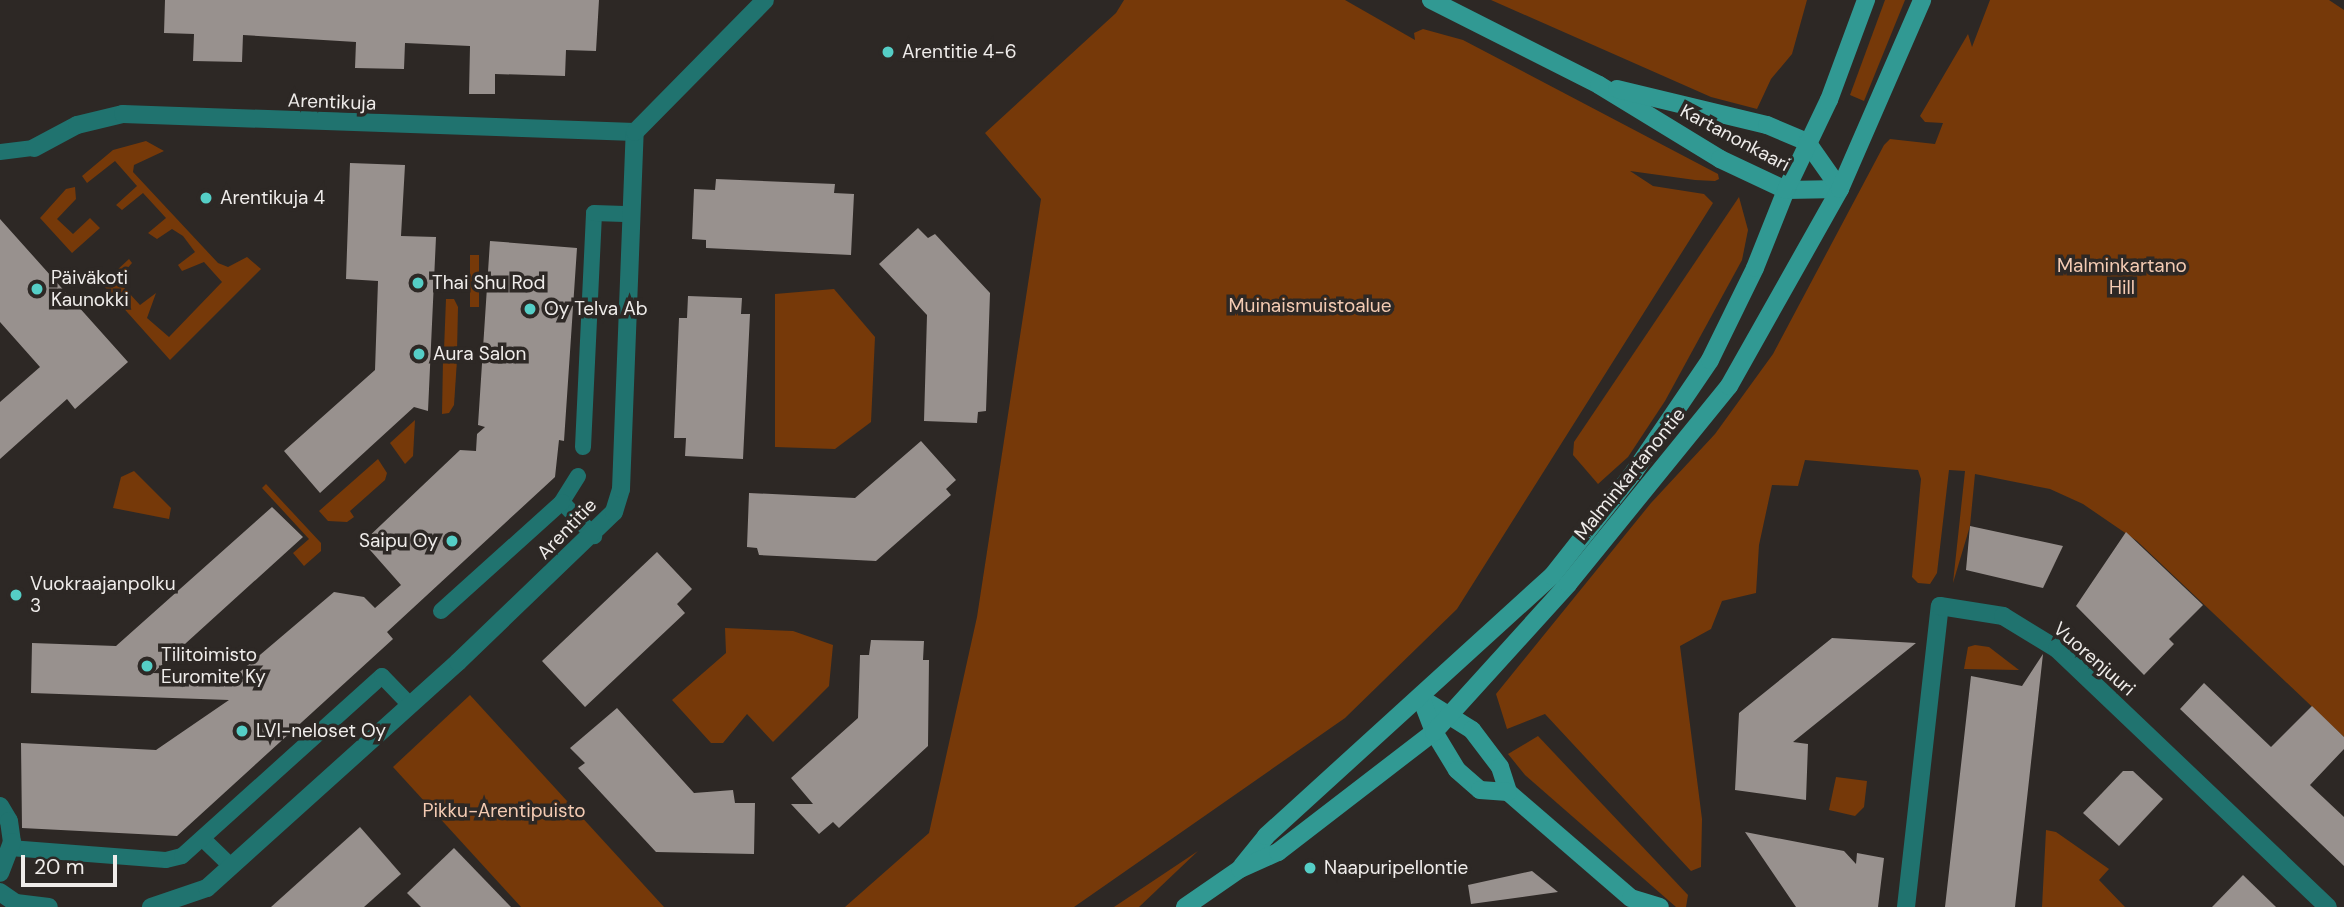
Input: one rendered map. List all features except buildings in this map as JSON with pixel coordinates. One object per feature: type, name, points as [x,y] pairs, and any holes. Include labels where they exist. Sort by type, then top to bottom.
[{"type":"main road","name":"Kartanonkaari","points":[[1431,0],[1599,85],[1720,159],[1786,190],[1840,189]]},
{"type":"main road","name":"Malminkartanontie","points":[[1240,869],[1266,836],[1422,698],[1552,576],[1634,472],[1710,360],[1755,268],[1807,142],[1829,100],[1866,0]]},
{"type":"main road","name":"Malminkartanontie","points":[[1185,907],[1240,869],[1278,852],[1434,732],[1453,714],[1568,584],[1729,386],[1840,189],[1874,119],[1922,0]]},
{"type":"main road","name":"Kartanonkaari","points":[[1599,85],[1767,125],[1807,142],[1840,189]]},
{"type":"main road","points":[[1422,698],[1453,714],[1488,749],[1508,792],[1633,903],[1660,907]]},
{"type":"main road","points":[[1422,698],[1434,732],[1457,770],[1480,790],[1508,792]]},
{"type":"street","points":[[635,132],[765,0]]},
{"type":"street","name":"Arentikuja","points":[[34,148],[77,125],[123,114],[635,132]]},
{"type":"street","name":"Arentitie","points":[[151,907],[207,888],[594,536],[614,512],[621,489],[635,132]]},
{"type":"street","name":"Vuorenjuuri","points":[[1906,907],[1940,606],[2003,616],[2057,649],[2328,907]]},
{"type":"street","points":[[0,806],[9,821],[10,848],[0,873]]},
{"type":"street","points":[[0,892],[16,903],[49,907]]},
{"type":"lane","points":[[0,152],[34,148]]},
{"type":"lane","points":[[583,447],[594,212],[632,214]]},
{"type":"lane","points":[[441,611],[562,502],[578,476]]},
{"type":"lane","points":[[562,502],[594,536]]},
{"type":"lane","points":[[10,848],[166,860],[182,856],[204,840],[382,676],[410,705]]},
{"type":"lane","points":[[204,840],[231,866]]},
{"type":"green space","name":"Muinaismuistoalue","points":[[1124,0],[1345,0],[1415,40],[1414,33],[1423,29],[1463,40],[1718,174],[1719,179],[1715,181],[1630,171],[1653,186],[1704,194],[1713,203],[1457,609],[1345,718],[1074,907],[845,907],[929,833],[977,617],[1041,199],[985,133],[1116,13]]},
{"type":"green space","points":[[1491,0],[1807,0],[1792,54],[1771,79],[1757,109],[1711,97]]},
{"type":"green space","points":[[1885,0],[1905,0],[1864,101],[1850,95]]},
{"type":"green space","name":"Malminkartano Hill","points":[[1990,0],[2329,0],[2344,10],[2344,737],[2137,541],[2083,504],[2050,489],[1975,474],[1970,526],[1953,583],[1965,471],[1949,470],[1937,573],[1930,584],[1918,583],[1912,577],[1921,479],[1918,470],[1805,460],[1798,486],[1772,485],[1759,545],[1756,593],[1722,601],[1711,629],[1680,646],[1702,819],[1701,867],[1691,871],[1545,714],[1507,729],[1496,694],[1651,503],[1715,434],[1773,354],[1884,145],[1890,139],[1935,144],[1943,123],[1925,122],[1920,116],[1968,34],[1972,47]]},
{"type":"green space","points":[[146,141],[164,151],[134,165],[133,172],[218,263],[228,267],[247,257],[261,269],[170,360],[102,284],[129,259],[132,263],[117,280],[140,305],[156,293],[147,318],[169,337],[222,282],[204,262],[182,271],[178,265],[195,252],[183,236],[172,229],[157,239],[148,233],[166,218],[143,193],[122,210],[116,205],[137,186],[115,161],[87,183],[82,176],[113,150]]},
{"type":"green space","points":[[75,187],[76,199],[57,219],[73,234],[90,218],[100,228],[72,253],[40,218],[66,189]]},
{"type":"green space","points":[[1739,197],[1748,230],[1742,260],[1665,401],[1628,457],[1598,484],[1573,455],[1574,442]]},
{"type":"green space","points":[[470,255],[479,255],[479,307],[470,307]]},
{"type":"green space","points":[[834,289],[875,337],[871,422],[835,449],[775,447],[775,294]]},
{"type":"green space","points":[[446,299],[454,299],[458,307],[457,351],[444,350]]},
{"type":"green space","points":[[443,360],[457,360],[454,405],[449,413],[442,414]]},
{"type":"green space","points":[[415,420],[413,456],[405,464],[390,443]]},
{"type":"green space","points":[[378,459],[387,473],[385,480],[350,511],[354,517],[347,522],[328,521],[319,511]]},
{"type":"green space","points":[[134,471],[171,508],[169,519],[113,508],[121,477]]},
{"type":"green space","points":[[266,484],[321,543],[321,551],[304,566],[293,553],[309,539],[262,488]]},
{"type":"green space","points":[[725,628],[793,631],[833,645],[829,686],[773,742],[747,714],[723,743],[711,743],[672,700],[726,653]]},
{"type":"green space","points":[[1968,647],[1989,647],[2019,670],[1964,669]]},
{"type":"green space","name":"Pikku-Arentipuisto","points":[[470,695],[664,907],[521,907],[393,767]]},
{"type":"green space","points":[[1538,736],[1688,895],[1686,907],[1676,907],[1525,775],[1508,754]]},
{"type":"green space","points":[[1836,777],[1867,781],[1864,807],[1855,816],[1829,810]]},
{"type":"green space","points":[[2046,830],[2056,832],[2109,869],[2099,880],[2125,907],[2042,907]]},
{"type":"green space","points":[[1198,851],[1139,907],[1114,907]]},
{"type":"place","name":"Arentitie 4-6","points":[[888,52]]},
{"type":"place","name":"Arentikuja 4","points":[[206,198]]},
{"type":"place","name":"Thai Shu Rod","points":[[418,283]]},
{"type":"place","name":"Päiväkoti Kaunokki","points":[[37,289]]},
{"type":"place","name":"Oy Telva Ab","points":[[530,309]]},
{"type":"place","name":"Aura Salon","points":[[419,354]]},
{"type":"place","name":"Saipu Oy","points":[[452,541]]},
{"type":"place","name":"Vuokraajanpolku 3","points":[[16,595]]},
{"type":"place","name":"Tilitoimisto Euromite Ky","points":[[147,666]]},
{"type":"place","name":"LVI-neloset Oy","points":[[242,731]]},
{"type":"place","name":"Naapuripellontie","points":[[1310,868]]}]
